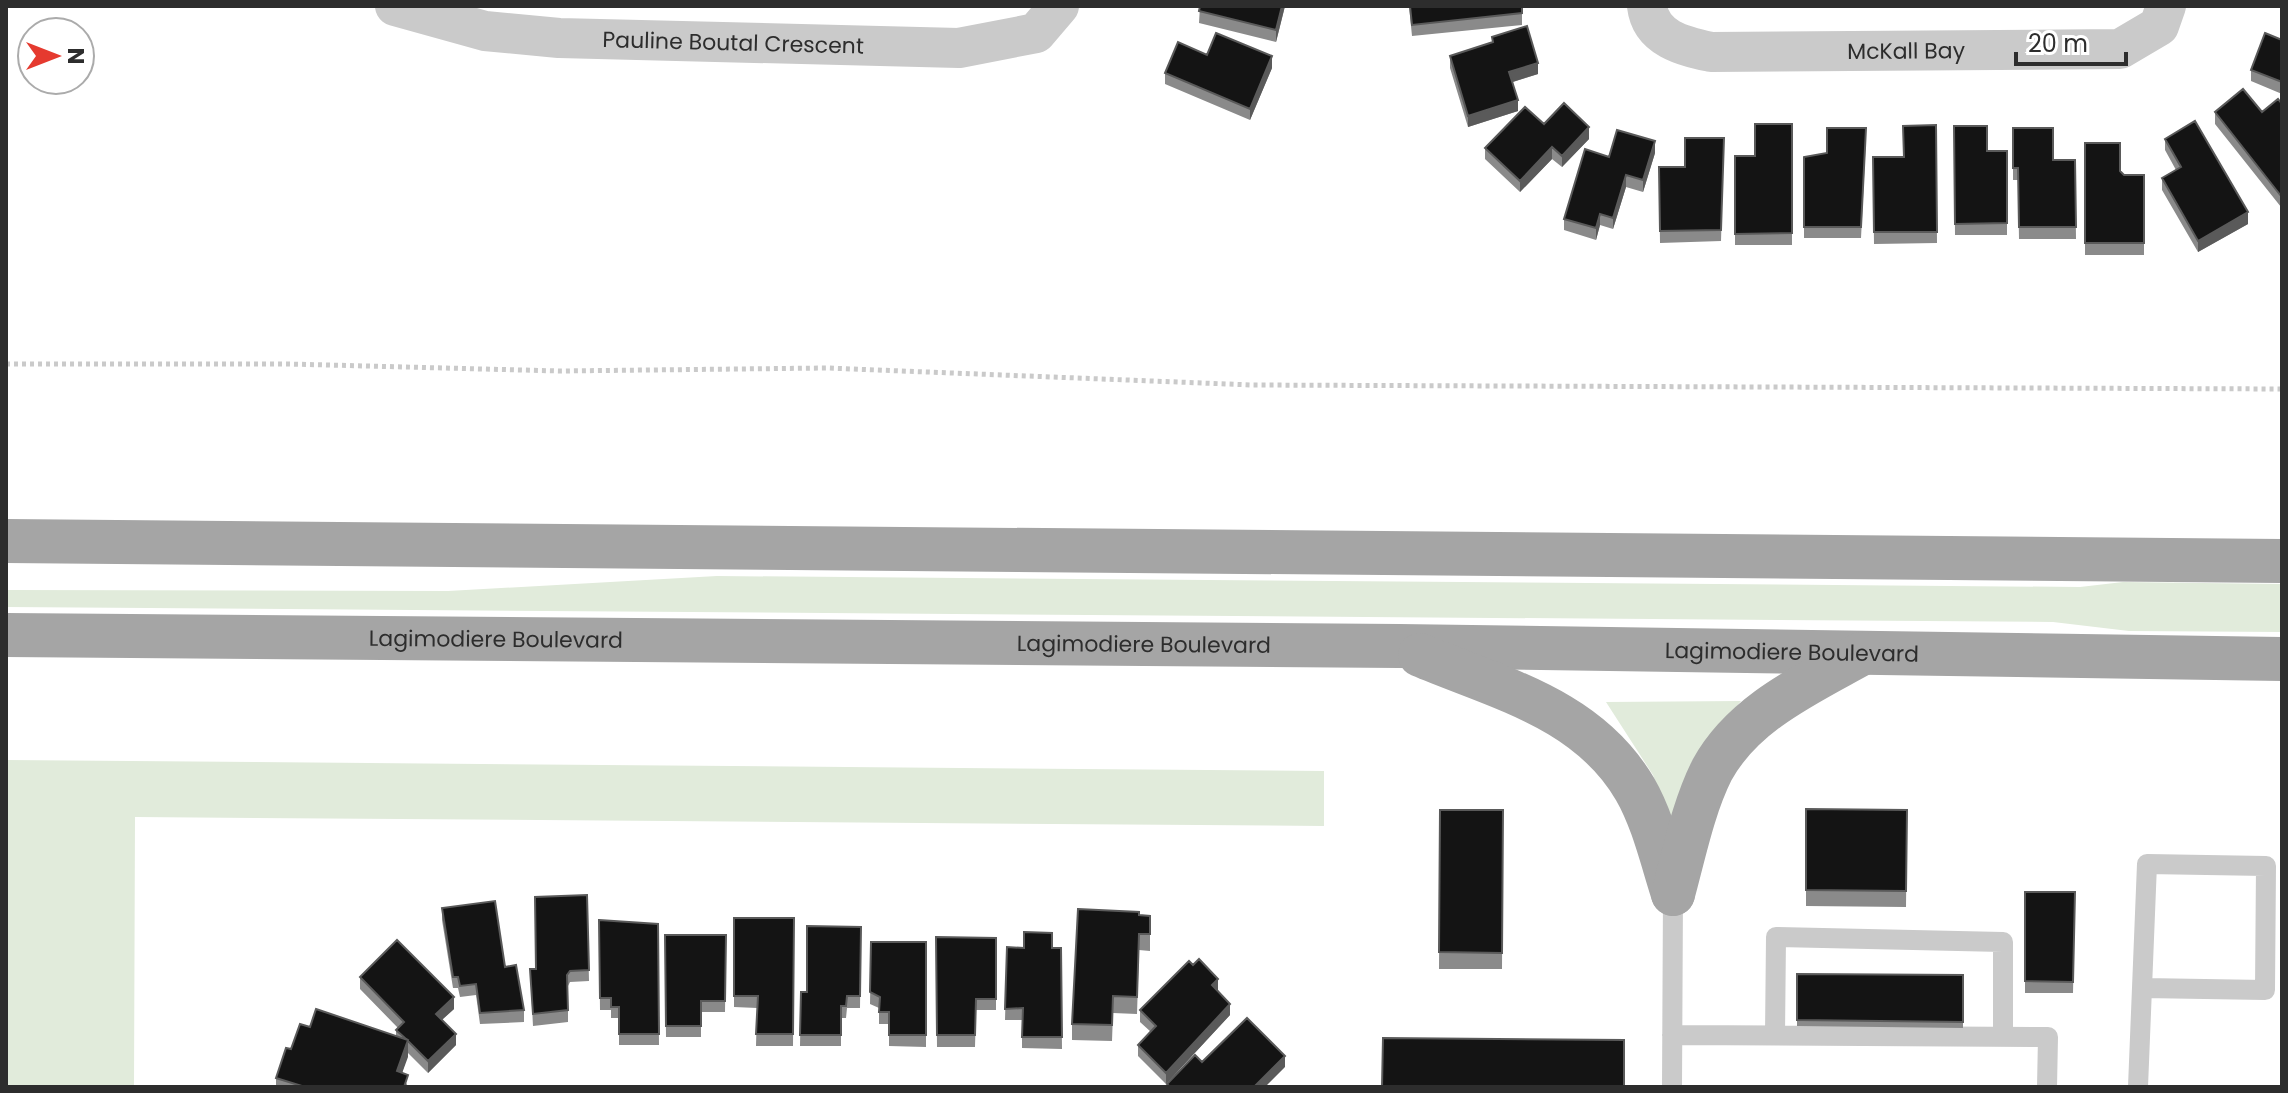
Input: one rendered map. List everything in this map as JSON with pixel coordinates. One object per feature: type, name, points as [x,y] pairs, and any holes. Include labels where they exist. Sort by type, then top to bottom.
[{"type":"main road","points":[[6,541],[2282,561]]},
{"type":"main road","name":"Lagimodiere Boulevard","points":[[6,635],[1399,646],[2282,659]]},
{"type":"main road","points":[[1399,646],[1557,712],[1594,737],[1637,792],[1673,894]]},
{"type":"main road","points":[[1673,894],[1704,790],[1730,747],[1776,702],[1861,654]]},
{"type":"street","name":"Pauline Boutal Crescent","points":[[395,6],[485,31],[632,23],[959,48],[1036,33],[1059,6]]},
{"type":"street","name":"McKall Bay","points":[[1647,6],[1648,19],[1674,44],[1711,52],[2120,49],[2159,26],[2166,6]]},
{"type":"lane","points":[[2138,1087],[2147,864],[2266,866],[2265,990],[2144,988]]},
{"type":"lane","points":[[1672,1087],[1673,894]]},
{"type":"lane","points":[[1775,1035],[1776,937],[2003,942],[2003,1037]]},
{"type":"lane","points":[[1672,1035],[2048,1037],[2047,1087]]},
{"type":"path","points":[[6,364],[289,364],[560,371],[827,368],[1252,385],[2282,389]]},
{"type":"green space","points":[[717,576],[2080,587],[2123,582],[2282,584],[2282,632],[2129,631],[2053,622],[6,607],[6,590],[448,591]]},
{"type":"green space","points":[[1741,701],[1693,759],[1679,796],[1673,827],[1653,775],[1606,702]]},
{"type":"green space","points":[[6,760],[1324,771],[1324,826],[135,817],[134,1087],[6,1087]]},
{"type":"building","points":[[1200,6],[1282,6],[1276,30],[1199,11]]},
{"type":"building","points":[[1410,6],[1522,6],[1522,13],[1412,25]]},
{"type":"building","points":[[1527,26],[1538,63],[1509,72],[1518,100],[1468,116],[1450,56],[1493,42],[1492,37]]},
{"type":"building","points":[[1216,33],[1272,56],[1250,109],[1165,73],[1178,42],[1207,55]]},
{"type":"building","points":[[2265,33],[2282,40],[2282,82],[2251,70]]},
{"type":"building","points":[[2243,89],[2262,112],[2278,99],[2282,104],[2281,196],[2215,112]]},
{"type":"building","points":[[1564,103],[1589,127],[1562,156],[1552,147],[1520,181],[1485,148],[1525,107],[1544,124]]},
{"type":"building","points":[[2195,121],[2248,212],[2198,241],[2162,178],[2181,167],[2165,139]]},
{"type":"building","points":[[1755,124],[1792,124],[1792,233],[1735,234],[1735,156],[1755,156]]},
{"type":"building","points":[[1936,125],[1937,232],[1874,232],[1873,157],[1904,157],[1903,126]]},
{"type":"building","points":[[1954,126],[1987,126],[1987,151],[2007,151],[2007,223],[1955,224]]},
{"type":"building","points":[[1827,128],[1866,128],[1861,227],[1804,227],[1804,157],[1827,153]]},
{"type":"building","points":[[2013,128],[2053,128],[2053,160],[2075,160],[2076,227],[2019,227],[2018,168],[2013,168]]},
{"type":"building","points":[[1617,130],[1655,141],[1643,180],[1626,175],[1613,218],[1600,214],[1596,228],[1564,219],[1585,149],[1609,157]]},
{"type":"building","points":[[1685,138],[1724,138],[1721,230],[1660,231],[1659,167],[1685,167]]},
{"type":"building","points":[[2085,143],[2120,143],[2120,171],[2124,175],[2144,175],[2144,243],[2085,243]]},
{"type":"building","points":[[1806,809],[1907,810],[1906,891],[1806,890]]},
{"type":"building","points":[[1440,810],[1503,810],[1502,953],[1439,952]]},
{"type":"building","points":[[2025,892],[2075,892],[2073,982],[2025,981]]},
{"type":"building","points":[[587,895],[589,970],[570,971],[567,975],[568,1010],[533,1014],[530,969],[536,969],[535,897]]},
{"type":"building","points":[[495,901],[505,967],[516,965],[524,1010],[480,1013],[476,984],[460,986],[458,977],[453,977],[442,908]]},
{"type":"building","points":[[1078,909],[1139,912],[1139,915],[1150,916],[1150,934],[1139,934],[1137,997],[1113,996],[1112,1025],[1072,1024]]},
{"type":"building","points":[[734,918],[794,918],[793,1034],[756,1034],[758,996],[734,996]]},
{"type":"building","points":[[599,920],[658,924],[659,1034],[619,1034],[619,1007],[611,1007],[611,998],[600,998]]},
{"type":"building","points":[[807,926],[861,927],[860,996],[847,996],[846,1006],[841,1006],[841,1035],[800,1035],[801,992],[807,992]]},
{"type":"building","points":[[1024,932],[1052,933],[1052,948],[1061,948],[1062,1037],[1022,1037],[1023,1008],[1005,1009],[1007,947],[1024,948]]},
{"type":"building","points":[[665,935],[726,935],[725,1001],[701,1001],[701,1026],[666,1026]]},
{"type":"building","points":[[936,937],[996,938],[996,999],[976,999],[975,1035],[937,1035]]},
{"type":"building","points":[[397,940],[454,997],[436,1014],[456,1034],[428,1061],[396,1030],[404,1022],[360,977]]},
{"type":"building","points":[[871,942],[926,942],[926,1035],[889,1035],[889,1012],[879,1012],[880,997],[870,992]]},
{"type":"building","points":[[1199,959],[1218,979],[1212,985],[1230,1004],[1166,1073],[1138,1045],[1156,1026],[1140,1010],[1189,961],[1193,965]]},
{"type":"building","points":[[1797,974],[1963,975],[1963,1022],[1797,1020]]},
{"type":"building","points":[[316,1009],[408,1040],[397,1071],[408,1075],[404,1087],[305,1087],[276,1078],[286,1048],[291,1049],[300,1024],[310,1027]]},
{"type":"building","points":[[1247,1018],[1285,1056],[1254,1087],[1170,1087],[1167,1084],[1195,1055],[1202,1062]]},
{"type":"building","points":[[1383,1038],[1624,1040],[1624,1087],[1382,1087]]}]
